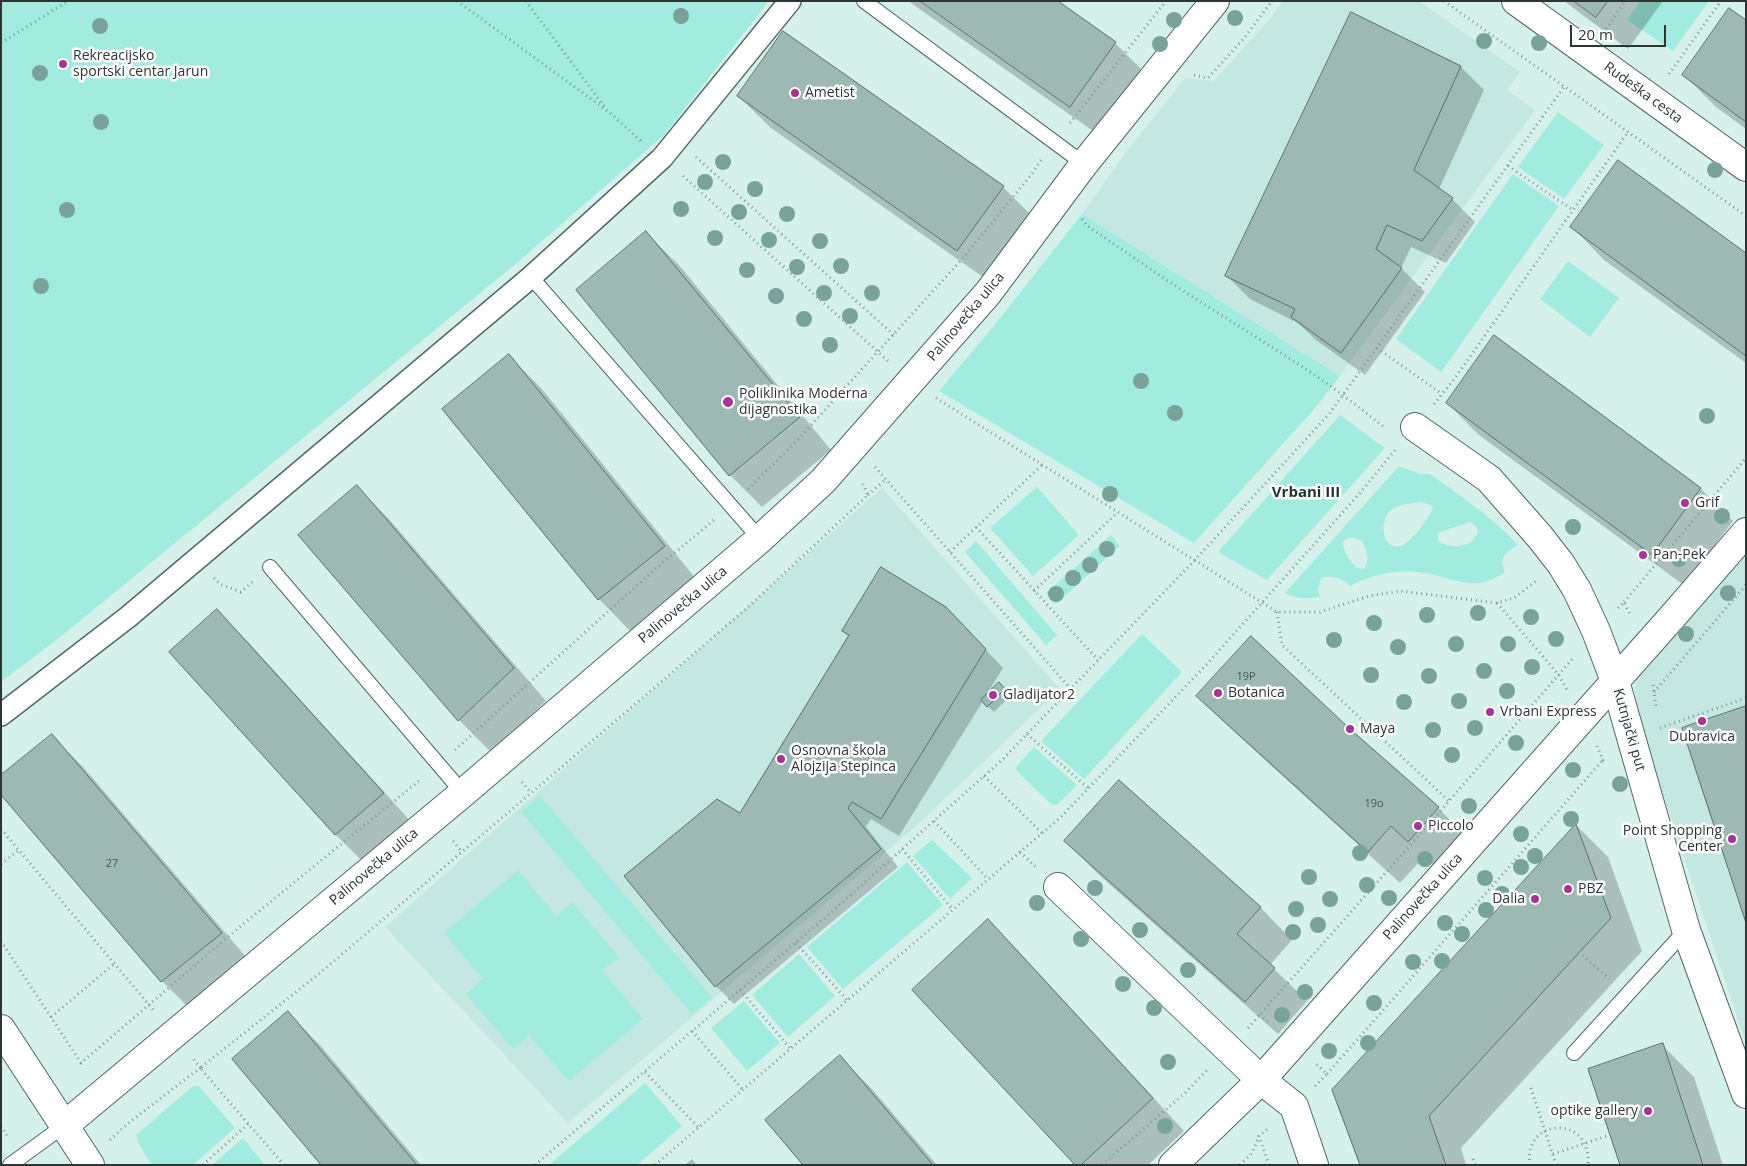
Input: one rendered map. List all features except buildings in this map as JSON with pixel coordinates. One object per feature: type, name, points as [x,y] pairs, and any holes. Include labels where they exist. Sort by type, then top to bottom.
[{"type":"street","points":[[1,715],[128,617],[531,277],[662,158],[790,1]]},
{"type":"street","name":"Palinovečka ulica","points":[[65,1124],[463,793],[760,539],[824,481],[988,293],[1084,164],[1215,1]]},
{"type":"street","name":"Rudeška cesta","points":[[1516,1],[1746,167]]},
{"type":"street","name":"Kutnjački put","points":[[1409,434],[1488,479],[1540,537],[1561,564],[1577,590],[1596,631],[1614,681],[1686,930],[1746,1094]]},
{"type":"street","name":"Palinovečka ulica","points":[[1173,1165],[1261,1080],[1746,532]]},
{"type":"street","points":[[1058,887],[1261,1080],[1294,1106],[1314,1165]]},
{"type":"street","points":[[1,1028],[90,1165]]},
{"type":"lane","points":[[864,1],[1084,164]]},
{"type":"lane","points":[[531,277],[760,539]]},
{"type":"lane","points":[[270,567],[463,793]]},
{"type":"lane","points":[[1574,1053],[1686,930]]},
{"type":"lane","points":[[10,1165],[65,1124]]},
{"type":"path","points":[[1,44],[68,1]]},
{"type":"path","points":[[457,1],[608,112],[662,158],[911,382],[1277,612],[1320,612],[1369,596],[1400,591],[1497,604],[1514,598],[1540,577]]},
{"type":"path","points":[[526,1],[608,112]]},
{"type":"path","points":[[1,941],[81,1063],[242,925],[438,765],[654,570],[731,506],[794,444],[963,258],[1031,175],[1054,142],[1166,1]]},
{"type":"path","points":[[1444,1],[1746,216]]},
{"type":"path","points":[[1605,31],[1625,1]]},
{"type":"path","points":[[1667,76],[1721,1]]},
{"type":"path","points":[[535,1165],[796,943],[984,776],[1194,561],[1330,413],[1564,87]]},
{"type":"path","points":[[655,1165],[1061,817],[1207,664],[1360,493],[1442,394],[1628,132]]},
{"type":"path","points":[[676,141],[689,150],[894,335]]},
{"type":"path","points":[[1508,166],[1573,210]]},
{"type":"path","points":[[1077,212],[1086,225],[1168,281],[1343,395],[1409,434]]},
{"type":"path","points":[[1377,348],[1442,394]]},
{"type":"path","points":[[1624,602],[1746,458]]},
{"type":"path","points":[[950,552],[1042,465]]},
{"type":"path","points":[[874,466],[1071,689]]},
{"type":"path","points":[[868,495],[886,479]]},
{"type":"path","points":[[1034,591],[1117,512]]},
{"type":"path","points":[[976,527],[1098,660]]},
{"type":"path","points":[[1654,692],[1746,585]]},
{"type":"path","points":[[1102,1165],[1185,1092],[1228,1049],[1435,814],[1450,800],[1558,674],[1497,604]]},
{"type":"path","points":[[1277,612],[1282,645],[1450,800]]},
{"type":"path","points":[[1660,728],[1746,698]]},
{"type":"path","points":[[1027,734],[1088,788]]},
{"type":"path","points":[[1327,1074],[1603,760]]},
{"type":"path","points":[[984,776],[1042,833]]},
{"type":"path","points":[[934,821],[988,879]]},
{"type":"path","points":[[1,829],[200,1068],[284,1165]]},
{"type":"path","points":[[902,849],[953,910]]},
{"type":"path","points":[[1,864],[19,850]]},
{"type":"path","points":[[796,943],[848,1001]]},
{"type":"path","points":[[1579,952],[1626,994]]},
{"type":"path","points":[[51,1017],[114,964]]},
{"type":"path","points":[[740,990],[791,1049]]},
{"type":"path","points":[[692,1031],[743,1090]]},
{"type":"path","points":[[126,1125],[200,1068]]},
{"type":"path","points":[[644,1072],[698,1128]]},
{"type":"path","points":[[1531,1088],[1556,1165]]},
{"type":"path","points":[[203,1165],[248,1124]]},
{"type":"path","points":[[1530,1165],[1529,1157],[1532,1144],[1545,1131],[1558,1127],[1569,1129],[1585,1143],[1588,1165]]},
{"type":"path","points":[[1553,1154],[1610,1135]]},
{"type":"path","points":[[1240,1165],[1252,1153],[1259,1136]]},
{"type":"path","points":[[1473,1159],[1475,1165]]},
{"type":"shaded area","points":[[1283,1],[1419,1],[1520,72],[1507,90],[1535,110],[1340,376],[1082,214],[1126,152],[1185,78],[1214,81]]},
{"type":"shaded area","name":"Osnovna škola Alojzija Stepinca","points":[[882,488],[1060,689],[914,828],[568,1123],[385,927]]},
{"type":"shaded area","points":[[1746,543],[1746,1044],[1636,713],[1635,685],[1642,665]]},
{"type":"green space","points":[[1,1],[769,1],[664,135],[518,262],[64,634],[1,682]]},
{"type":"green space","points":[[1641,1],[1709,1],[1673,51],[1627,20]]},
{"type":"green space","points":[[1558,112],[1604,145],[1564,199],[1518,167]]},
{"type":"green space","points":[[1513,174],[1559,206],[1441,372],[1396,339]]},
{"type":"green space","points":[[1082,214],[1340,376],[1315,408],[1194,543],[939,391],[997,322]]},
{"type":"green space","points":[[1568,261],[1619,298],[1590,337],[1540,299]]},
{"type":"green space","points":[[1340,415],[1385,448],[1267,580],[1218,552]]},
{"type":"green space","points":[[1399,466],[1420,474],[1430,474],[1487,516],[1518,545],[1504,556],[1502,562],[1505,572],[1482,583],[1461,582],[1417,572],[1400,572],[1374,576],[1350,586],[1337,578],[1321,578],[1318,589],[1320,597],[1302,598],[1285,593]],"holes":[[[1420,502],[1431,505],[1433,509],[1423,524],[1405,544],[1400,546],[1389,544],[1384,534],[1384,521],[1390,511],[1397,507]],[[1470,522],[1477,527],[1478,533],[1470,543],[1454,546],[1438,541],[1438,533]],[[1352,537],[1362,541],[1367,555],[1367,563],[1364,569],[1357,568],[1347,556],[1343,542]]]},
{"type":"green space","points":[[1037,487],[1079,535],[1033,576],[990,528]]},
{"type":"green space","points":[[1111,535],[1120,546],[1056,604],[1046,593]]},
{"type":"green space","points":[[976,541],[1057,635],[1046,645],[965,552]]},
{"type":"green space","points":[[1142,634],[1182,672],[1084,779],[1041,741]]},
{"type":"green space","points":[[1034,747],[1077,785],[1057,805],[1052,805],[1016,770],[1016,767]]},
{"type":"green space","points":[[540,796],[712,997],[692,1014],[521,812]]},
{"type":"green space","points":[[932,840],[972,878],[950,899],[913,856]]},
{"type":"green space","points":[[907,862],[943,905],[843,989],[807,947]]},
{"type":"green space","points":[[518,870],[556,916],[572,902],[619,957],[602,971],[643,1019],[569,1081],[529,1035],[513,1049],[466,994],[483,979],[444,933]]},
{"type":"green space","points":[[799,954],[835,996],[788,1037],[752,995]]},
{"type":"green space","points":[[744,1001],[780,1043],[747,1071],[711,1028]]},
{"type":"green space","points":[[645,1083],[682,1126],[637,1165],[549,1165]]},
{"type":"green space","points":[[193,1086],[199,1086],[235,1128],[193,1165],[152,1165],[138,1143],[136,1135]]},
{"type":"green space","points":[[243,1138],[265,1165],[212,1165]]},
{"type":"place","name":"Rekreacijsko sportski centar Jarun","points":[[63,64]]},
{"type":"place","name":"Ametist","points":[[795,93]]},
{"type":"place","name":"Poliklinika Moderna dijagnostika","points":[[728,402]]},
{"type":"place","name":"Grif","points":[[1685,503]]},
{"type":"place","name":"Pan-Pek","points":[[1643,555]]},
{"type":"place","name":"Botanica","points":[[1218,693]]},
{"type":"place","name":"Gladijator2","points":[[993,695]]},
{"type":"place","name":"Vrbani Express","points":[[1490,712]]},
{"type":"place","name":"Dubravica","points":[[1702,721]]},
{"type":"place","name":"Maya","points":[[1350,729]]},
{"type":"place","name":"Osnovna škola Alojzija Stepinca","points":[[781,759]]},
{"type":"place","name":"Piccolo","points":[[1418,826]]},
{"type":"place","name":"Point Shopping Center","points":[[1732,839]]},
{"type":"place","name":"PBZ","points":[[1568,889]]},
{"type":"place","name":"Dalia","points":[[1535,899]]},
{"type":"place","name":"optike gallery","points":[[1648,1111]]},
{"type":"district","name":"Vrbani III","points":[[1306,493]]}]
